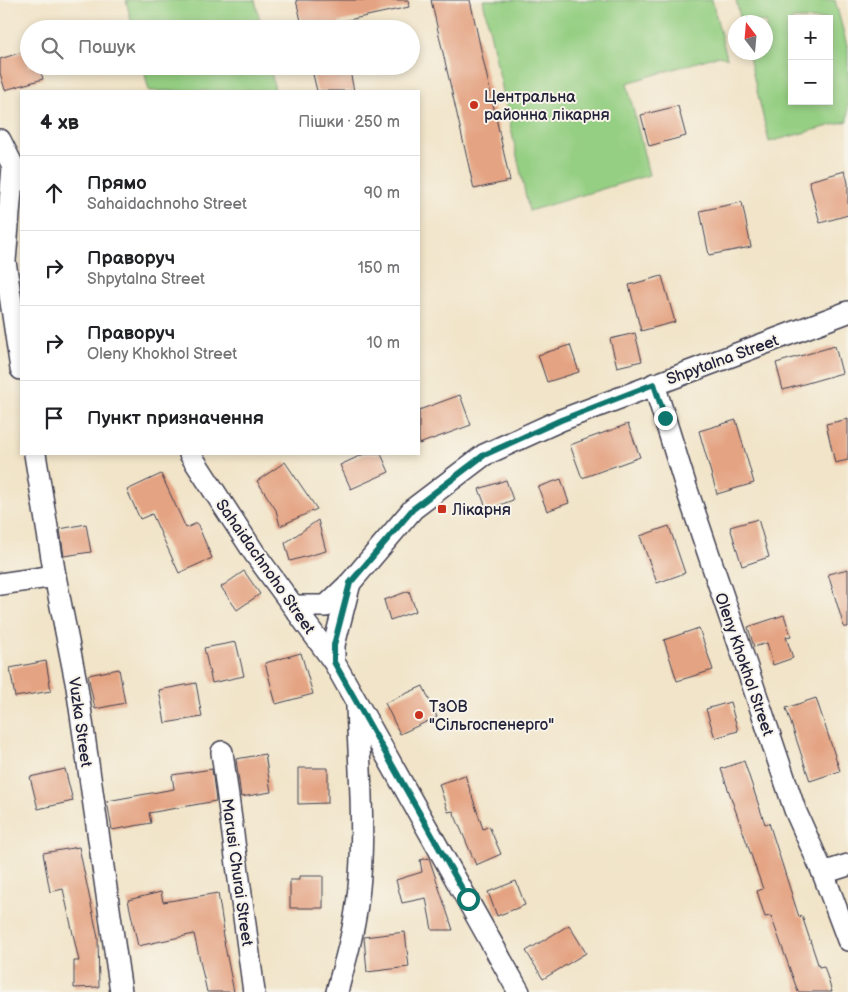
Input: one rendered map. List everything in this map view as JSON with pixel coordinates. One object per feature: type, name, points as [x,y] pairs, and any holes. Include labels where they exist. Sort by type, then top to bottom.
[{"type":"street","points":[[0,140],[17,175],[5,261],[20,362]]},
{"type":"street","name":"Shpytalna Street","points":[[334,662],[334,645],[350,583],[413,509],[484,455],[561,420],[848,312]]},
{"type":"street","name":"Oleny Khokhol Street","points":[[654,384],[686,490],[794,810],[823,873],[848,940]]},
{"type":"street","name":"Vuzka Street","points":[[35,455],[55,576],[77,687],[122,992]]},
{"type":"street","name":"Sahaidachnoho Street","points":[[191,455],[255,554],[334,662],[518,992]]},
{"type":"street","points":[[0,584],[55,576]]},
{"type":"street","points":[[294,606],[326,606],[350,583]]},
{"type":"street","points":[[336,992],[352,932],[360,872],[360,783],[357,705]]},
{"type":"street","name":"Marusi Churai Street","points":[[222,752],[254,992]]},
{"type":"street","points":[[823,873],[848,865]]},
{"type":"green space","points":[[126,0],[255,0],[260,20],[131,20]]},
{"type":"green space","points":[[483,0],[712,0],[727,58],[717,56],[627,83],[649,175],[529,211]]},
{"type":"green space","points":[[736,0],[835,0],[848,49],[848,121],[769,142],[750,60],[773,60],[773,15],[739,15]]},
{"type":"green space","points":[[145,75],[272,75],[275,90],[149,90]]},
{"type":"building","points":[[296,0],[408,0],[409,7],[348,20],[301,20]]},
{"type":"building","name":"Центральна районна лікарня","points":[[431,0],[470,0],[510,181],[474,189]]},
{"type":"building","points":[[20,53],[20,75],[42,75],[43,79],[5,90],[0,73],[0,59]]},
{"type":"building","points":[[313,75],[351,75],[354,90],[317,90]]},
{"type":"building","points":[[678,106],[686,136],[649,146],[641,115]]},
{"type":"building","points":[[845,171],[848,183],[848,215],[820,223],[809,181]]},
{"type":"building","points":[[742,202],[751,247],[709,255],[700,211]]},
{"type":"building","points":[[662,276],[675,322],[641,331],[629,285]]},
{"type":"building","points":[[635,333],[642,361],[617,367],[610,339]]},
{"type":"building","points":[[570,345],[579,372],[547,382],[538,355]]},
{"type":"building","points":[[835,346],[842,373],[783,390],[776,363]]},
{"type":"building","points":[[460,395],[471,425],[420,444],[420,410]]},
{"type":"building","points":[[848,419],[848,460],[835,463],[826,424]]},
{"type":"building","points":[[736,420],[754,483],[717,494],[699,431]]},
{"type":"building","points":[[628,424],[640,457],[582,478],[570,445]]},
{"type":"building","points":[[362,455],[381,455],[389,472],[351,489],[340,465]]},
{"type":"building","points":[[285,462],[317,509],[280,526],[276,510],[257,481]]},
{"type":"building","points":[[161,474],[186,528],[197,523],[212,558],[179,573],[152,514],[140,519],[127,490]]},
{"type":"building","points":[[561,479],[569,503],[547,511],[538,487]]},
{"type":"building","points":[[506,480],[513,500],[487,510],[479,489]]},
{"type":"building","points":[[758,519],[769,557],[742,566],[730,527]]},
{"type":"building","points":[[318,520],[326,551],[290,561],[285,543]]},
{"type":"building","points":[[86,524],[91,552],[64,556],[60,529]]},
{"type":"building","points":[[669,526],[685,573],[657,583],[640,536]]},
{"type":"building","points":[[848,569],[848,627],[844,627],[828,574]]},
{"type":"building","points":[[244,571],[260,594],[237,610],[221,587]]},
{"type":"building","points":[[409,591],[416,611],[390,620],[384,600]]},
{"type":"building","points":[[784,615],[791,636],[786,637],[793,658],[773,665],[767,643],[754,647],[748,627]]},
{"type":"building","points":[[699,628],[713,670],[677,681],[664,640]]},
{"type":"building","points":[[236,642],[244,676],[212,683],[204,648]]},
{"type":"building","points":[[301,653],[313,694],[276,704],[265,663]]},
{"type":"building","points":[[46,661],[51,691],[15,697],[10,668]]},
{"type":"building","points":[[119,669],[125,703],[95,709],[88,675]]},
{"type":"building","points":[[196,683],[202,717],[165,723],[159,690]]},
{"type":"building","points":[[423,686],[437,717],[400,734],[385,703]]},
{"type":"building","points":[[816,698],[840,771],[810,781],[786,708]]},
{"type":"building","points":[[730,702],[738,731],[715,738],[706,709]]},
{"type":"building","points":[[265,754],[271,792],[241,797],[236,759]]},
{"type":"building","points":[[744,761],[765,824],[769,823],[799,917],[802,916],[819,967],[824,966],[832,992],[798,992],[771,916],[765,917],[757,891],[763,889],[721,769]]},
{"type":"building","points":[[298,768],[328,768],[328,803],[298,804]]},
{"type":"building","points":[[65,769],[73,801],[38,809],[30,777]]},
{"type":"building","points":[[212,769],[216,801],[149,813],[151,823],[112,830],[107,801],[174,789],[172,775]]},
{"type":"building","points":[[465,775],[483,829],[489,826],[501,854],[476,865],[453,811],[448,812],[439,784]]},
{"type":"building","points":[[79,847],[98,938],[99,987],[74,988],[74,961],[79,961],[63,889],[50,892],[43,853]]},
{"type":"building","points":[[429,858],[453,930],[432,930],[426,898],[402,903],[396,880],[422,872],[420,860]]},
{"type":"building","points":[[299,876],[323,876],[323,908],[290,908],[290,880],[299,880]]},
{"type":"building","points":[[516,881],[525,905],[497,916],[488,892]]},
{"type":"building","points":[[161,892],[163,902],[218,893],[224,931],[222,931],[234,992],[207,992],[194,934],[138,946],[128,900]]},
{"type":"building","points":[[569,925],[586,953],[543,979],[526,951]]},
{"type":"building","points":[[405,932],[409,967],[367,972],[364,937]]},
{"type":"place","name":"Центральна районна лікарня","points":[[474,105]]},
{"type":"place","name":"Лікарня","points":[[442,509]]},
{"type":"place","name":"ТзОВ \"Сільгоспенерго\"","points":[[419,715]]},
{"type":"route","points":[[468,899],[334,662],[334,645],[350,583],[413,509],[484,455],[561,420],[654,384],[665,418]]}]
